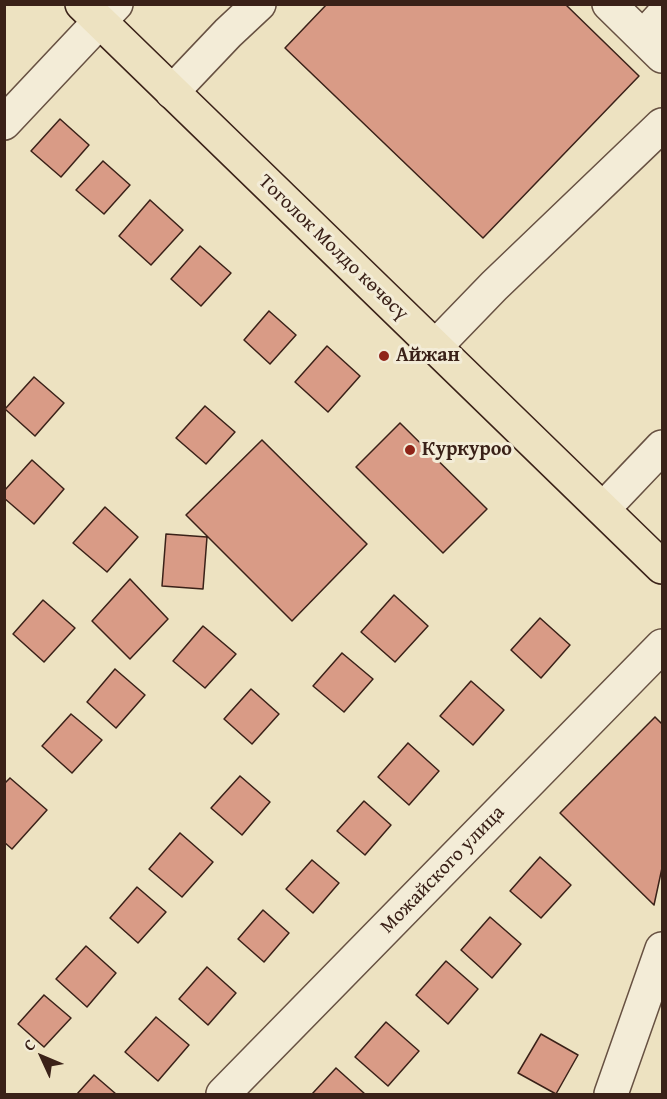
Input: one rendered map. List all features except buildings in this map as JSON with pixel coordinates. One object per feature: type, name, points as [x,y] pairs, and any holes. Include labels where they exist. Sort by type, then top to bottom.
[{"type":"main road","name":"Тоголок Молдо көчөсү","points":[[99,10],[172,92],[663,567]]},
{"type":"street","points":[[172,92],[259,4]]},
{"type":"street","points":[[609,4],[656,36]]},
{"type":"street","points":[[4,123],[99,10]]},
{"type":"street","points":[[435,347],[494,286],[663,125]]},
{"type":"street","points":[[603,509],[663,447]]},
{"type":"street","name":"Можайского улица","points":[[224,1095],[663,646]]},
{"type":"street","points":[[611,1095],[663,949]]},
{"type":"place","name":"Айжан","points":[[384,356]]},
{"type":"place","name":"Куркуроо","points":[[410,450]]}]
